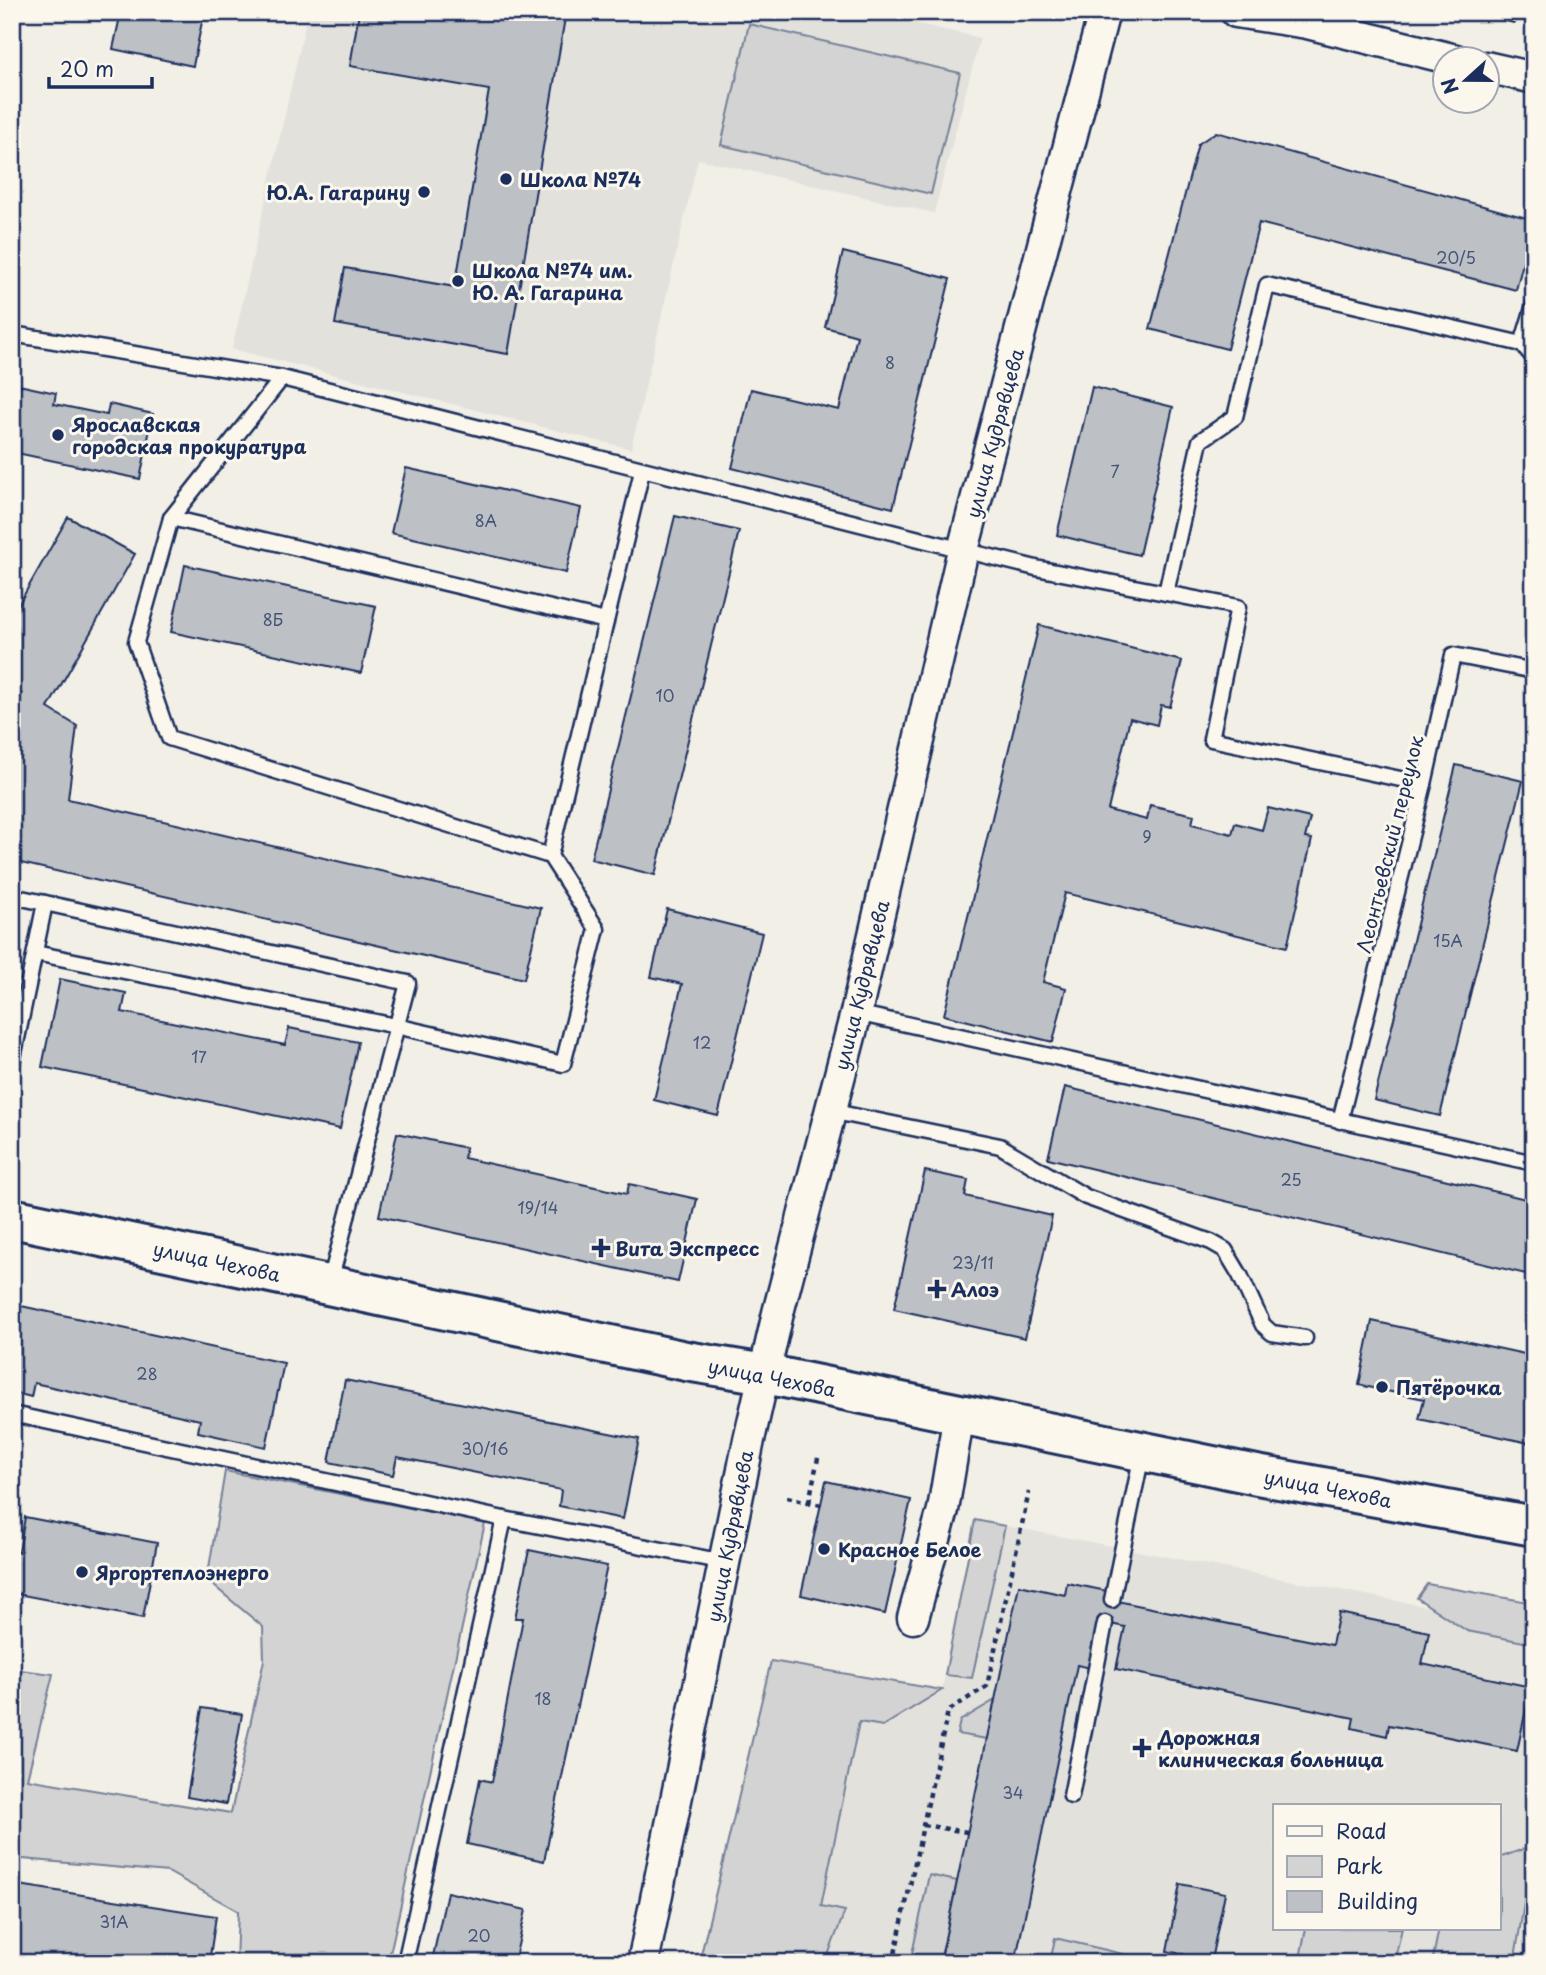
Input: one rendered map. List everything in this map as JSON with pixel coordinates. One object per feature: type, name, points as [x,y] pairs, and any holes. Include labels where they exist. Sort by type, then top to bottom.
[{"type":"street","name":"улица Кудрявцева","points":[[643,1963],[724,1562],[778,1313],[856,1013],[963,550],[1104,12]]},
{"type":"street","points":[[1236,12],[1308,18],[1430,53]]},
{"type":"street","points":[[1500,70],[1534,79]]},
{"type":"street","name":"улица Чехова","points":[[12,1218],[686,1361],[765,1374],[1142,1451],[1534,1526]]},
{"type":"street","points":[[913,1618],[943,1510],[958,1414]]},
{"type":"lane","points":[[1166,593],[1200,441],[1235,417],[1267,285],[1522,344],[1534,358]]},
{"type":"lane","points":[[1522,344],[1534,305]]},
{"type":"lane","points":[[12,334],[282,379],[1036,568],[1238,607],[1211,738],[1424,784]]},
{"type":"lane","points":[[35,953],[397,1026],[563,1064],[597,929],[550,856],[169,738],[136,642],[171,518],[282,379]]},
{"type":"lane","points":[[550,856],[642,471]]},
{"type":"lane","points":[[171,518],[606,621]]},
{"type":"lane","name":"Леонтьевский переулок","points":[[1340,1121],[1424,784],[1453,655],[1534,671]]},
{"type":"lane","points":[[12,896],[408,983],[329,1285]]},
{"type":"lane","points":[[12,1063],[18,1002],[35,953],[45,903]]},
{"type":"lane","points":[[856,1013],[1534,1163]]},
{"type":"lane","points":[[830,1111],[1000,1146],[1086,1197],[1211,1242],[1225,1250],[1263,1325],[1272,1333],[1305,1338]]},
{"type":"lane","points":[[12,1414],[504,1519],[724,1562]]},
{"type":"lane","points":[[1112,1600],[1142,1451]]},
{"type":"lane","points":[[405,1963],[504,1519]]},
{"type":"lane","points":[[1071,1796],[1105,1623]]},
{"type":"path","points":[[809,1502],[819,1453]]},
{"type":"path","points":[[893,1963],[948,1712],[987,1686],[1028,1492]]},
{"type":"path","points":[[787,1497],[821,1505]]},
{"type":"path","points":[[923,1825],[967,1832]]},
{"type":"shaded area","name":"Школа №74 им. Ю. А. Гагарина","points":[[308,12],[867,12],[980,38],[934,213],[698,159],[631,449],[232,349]]},
{"type":"shaded area","name":"Дорожная клиническая больница","points":[[975,1520],[1534,1627],[1534,1963],[699,1963],[771,1661],[942,1690]]},
{"type":"green space","points":[[749,24],[960,73],[931,194],[721,145]]},
{"type":"green space","points":[[225,1471],[485,1523],[388,1963],[236,1963],[238,1911],[168,1872],[12,1858],[12,1669],[53,1674],[27,1779],[231,1813],[264,1660],[263,1627],[207,1580]]},
{"type":"green space","points":[[975,1520],[1005,1526],[972,1678],[945,1675]]},
{"type":"green space","points":[[1427,1584],[1534,1603],[1534,1644],[1467,1631],[1417,1598]]},
{"type":"green space","points":[[771,1661],[942,1690],[883,1726],[859,1722],[821,1906],[845,1911],[825,1963],[699,1963]]},
{"type":"green space","points":[[995,1700],[987,1739],[957,1734],[960,1721]]},
{"type":"green space","points":[[1534,1845],[1514,1963],[1432,1963],[1439,1930],[1500,1930],[1500,1858]]},
{"type":"green space","points":[[929,1875],[957,1881],[940,1963],[910,1963]]},
{"type":"green space","points":[[1306,1930],[1402,1930],[1394,1963],[1299,1963]]},
{"type":"green space","points":[[1055,1938],[1161,1963],[1050,1963]]},
{"type":"building","points":[[121,12],[204,12],[193,66],[113,49]]},
{"type":"building","name":"Школа №74","points":[[359,12],[566,12],[508,354],[335,324],[345,268],[455,287],[489,90],[350,66]]},
{"type":"building","points":[[1471,12],[1517,12],[1514,23]]},
{"type":"building","points":[[1216,132],[1534,220],[1516,290],[1259,223],[1227,349],[1150,329],[1198,144]]},
{"type":"building","points":[[843,252],[950,279],[893,508],[732,468],[751,389],[839,410],[857,336],[825,327]]},
{"type":"building","points":[[14,384],[56,393],[54,404],[107,415],[109,404],[153,414],[140,479],[12,452]]},
{"type":"building","points":[[1092,387],[1173,407],[1139,555],[1057,535]]},
{"type":"building","points":[[406,468],[581,508],[566,573],[391,533]]},
{"type":"building","points":[[675,516],[739,531],[655,875],[591,859]]},
{"type":"building","points":[[68,517],[135,554],[48,708],[77,726],[68,799],[541,908],[524,979],[12,861],[12,711],[22,694],[12,688],[12,616]]},
{"type":"building","points":[[185,565],[376,606],[361,673],[171,632]]},
{"type":"building","points":[[1039,625],[1182,661],[1170,707],[1161,705],[1157,725],[1130,718],[1108,810],[1147,820],[1150,805],[1194,815],[1192,824],[1232,834],[1235,823],[1262,830],[1268,808],[1310,818],[1305,838],[1312,839],[1287,947],[1065,893],[1043,982],[1066,988],[1053,1042],[944,1015]]},
{"type":"building","points":[[1456,765],[1523,781],[1440,1116],[1374,1100]]},
{"type":"building","points":[[667,909],[762,933],[718,1116],[654,1100],[682,984],[651,977]]},
{"type":"building","points":[[60,979],[126,993],[122,1012],[285,1045],[289,1028],[358,1042],[340,1129],[42,1067]]},
{"type":"building","points":[[1065,1087],[1534,1201],[1534,1276],[1048,1158]]},
{"type":"building","points":[[397,1133],[466,1148],[464,1158],[627,1194],[629,1184],[697,1199],[678,1282],[379,1216]]},
{"type":"building","points":[[925,1171],[968,1180],[965,1196],[1052,1216],[1025,1338],[894,1309]]},
{"type":"building","points":[[12,1304],[284,1363],[266,1447],[198,1432],[200,1420],[34,1383],[31,1397],[12,1392]]},
{"type":"building","points":[[1372,1321],[1534,1356],[1534,1423],[1529,1443],[1419,1419],[1424,1399],[1359,1385]]},
{"type":"building","points":[[345,1380],[639,1439],[623,1519],[559,1506],[561,1490],[397,1457],[393,1475],[329,1462]]},
{"type":"building","points":[[826,1481],[911,1500],[885,1614],[801,1595]]},
{"type":"building","name":"Яргортеплоэнерго","points":[[25,1517],[157,1543],[143,1618],[12,1593],[12,1550],[19,1552]]},
{"type":"building","points":[[529,1550],[607,1566],[544,1861],[467,1844],[480,1779],[492,1782],[523,1618],[515,1618]]},
{"type":"building","points":[[1067,1583],[1112,1592],[1112,1600],[1332,1645],[1339,1613],[1429,1632],[1422,1664],[1531,1687],[1517,1751],[1389,1725],[1387,1736],[1352,1728],[1354,1718],[1116,1669],[1125,1627],[1105,1623],[1095,1669],[1077,1665],[1015,1963],[940,1963],[1019,1585],[1065,1595]]},
{"type":"building","points":[[202,1708],[242,1714],[226,1804],[187,1797]]},
{"type":"building","points":[[1180,1884],[1225,1893],[1211,1960],[1167,1951]]},
{"type":"building","points":[[19,1885],[216,1916],[209,1963],[64,1963],[12,1955],[12,1927]]},
{"type":"building","points":[[447,1892],[526,1910],[514,1963],[432,1961]]},
{"type":"place","name":"Школа №74","points":[[506,179]]},
{"type":"place","name":"Ю.А. Гагарину","points":[[424,192]]},
{"type":"place","name":"Школа №74 им. Ю. А. Гагарина","points":[[458,281]]},
{"type":"place","name":"Ярославская городская прокуратура","points":[[58,435]]},
{"type":"place","name":"Вита Экспресс","points":[[601,1248]]},
{"type":"place","name":"Алоэ","points":[[937,1289]]},
{"type":"place","name":"Пятёрочка","points":[[1382,1387]]},
{"type":"place","name":"Красное Белое","points":[[824,1549]]},
{"type":"place","name":"Яргортеплоэнерго","points":[[82,1572]]},
{"type":"place","name":"Дорожная клиническая больница","points":[[1142,1748]]}]
